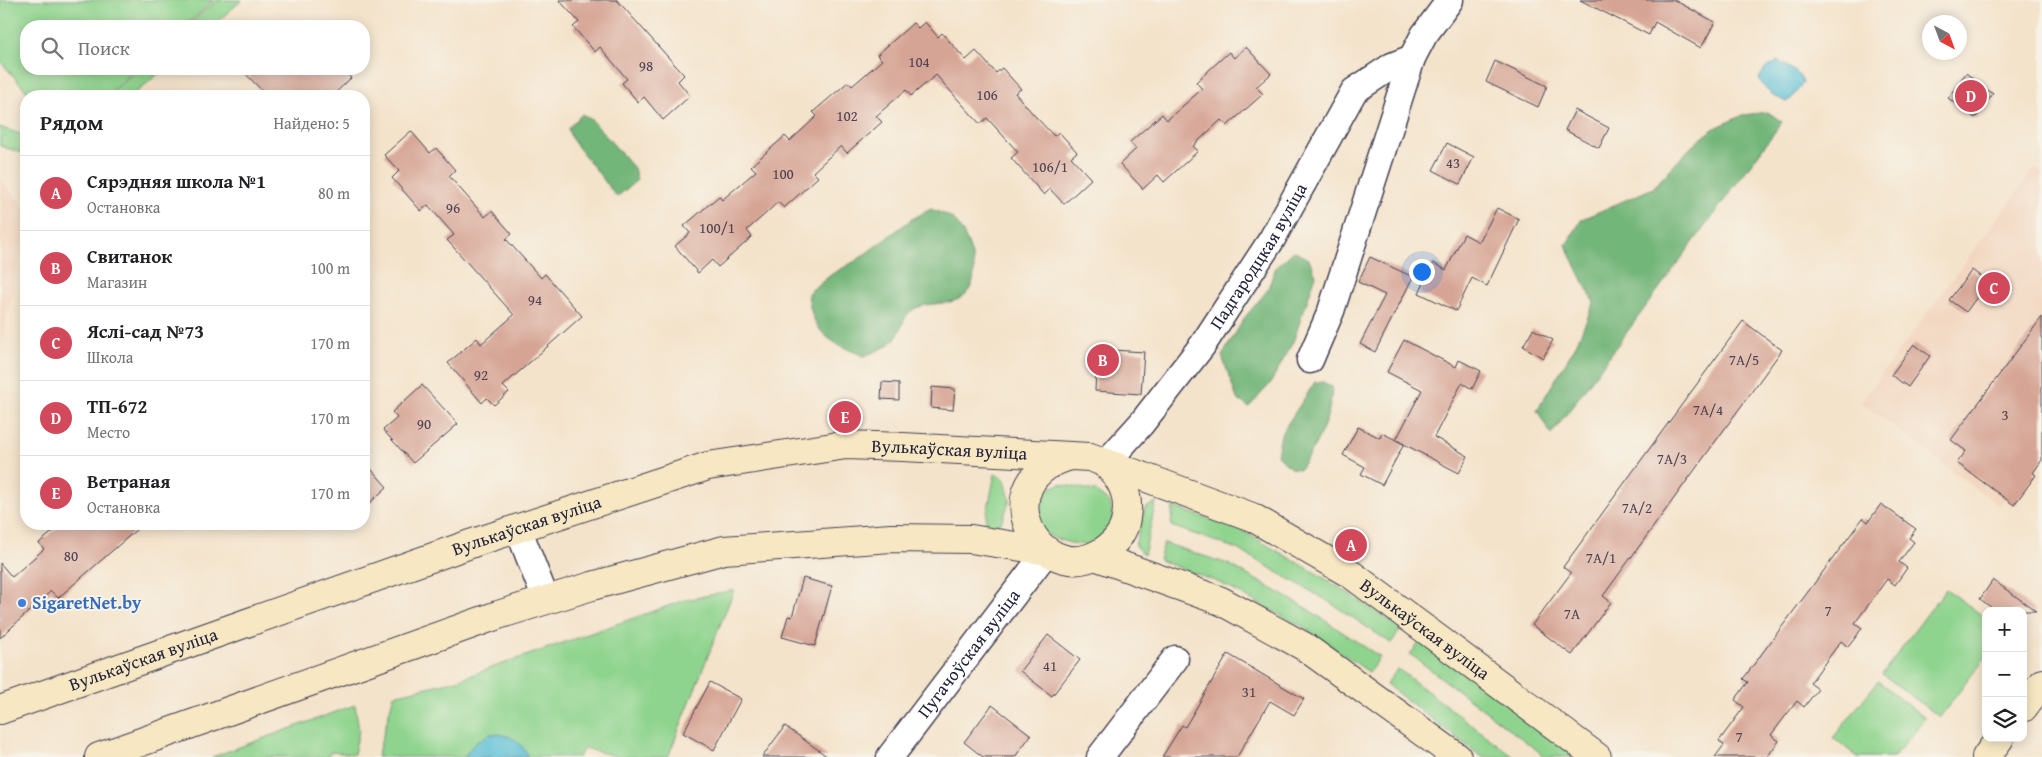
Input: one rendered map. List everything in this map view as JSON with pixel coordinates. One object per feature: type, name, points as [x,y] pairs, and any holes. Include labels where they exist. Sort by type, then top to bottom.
[{"type":"street","points":[[1310,360],[1331,312],[1412,58],[1424,35],[1450,0]]},
{"type":"street","name":"Падгародцкая вуліца","points":[[1105,464],[1141,424],[1208,337],[1272,239],[1354,91],[1392,66],[1412,58]]},
{"type":"street","name":"Вулькаўская вуліца","points":[[0,710],[282,609],[518,528],[708,466],[846,445],[1090,458],[1252,517],[1346,572],[1420,624],[1598,757]]},
{"type":"street","name":"Вулькаўская вуліца","points":[[1047,551],[1033,537],[1026,524],[1024,509],[1026,494],[1032,480],[1042,468],[1056,460],[1073,456]]},
{"type":"street","name":"Вулькаўская вуліца","points":[[99,757],[498,615],[724,550],[891,538],[971,539],[1047,551],[1062,558],[1078,560],[1095,556],[1108,548],[1119,537],[1126,524],[1128,509],[1126,494],[1120,480],[1105,464]]},
{"type":"street","points":[[518,528],[546,600]]},
{"type":"street","name":"Пугачоўская вуліца","points":[[890,757],[1047,551]]},
{"type":"street","name":"Вулькаўская вуліца","points":[[1095,556],[1221,601],[1305,647],[1457,757]]},
{"type":"street","points":[[1100,757],[1175,659]]},
{"type":"street","points":[[2027,703],[2042,683]]},
{"type":"street","points":[[1986,757],[1997,742]]},
{"type":"shaded area","points":[[2035,168],[2042,173],[2042,460],[2033,473],[2036,475],[2005,498],[1999,506],[1861,402]]},
{"type":"shaded area","points":[[0,179],[20,202],[20,258],[0,346]]},
{"type":"green space","points":[[0,0],[214,0],[192,20],[20,20],[20,75],[129,75],[112,90],[26,90],[0,61]]},
{"type":"green space","points":[[217,0],[242,0],[219,20],[194,20]]},
{"type":"green space","points":[[131,75],[157,75],[139,90],[114,90]]},
{"type":"green space","points":[[1768,112],[1782,122],[1551,435],[1537,410],[1575,347],[1594,303],[1566,245],[1582,219],[1653,188],[1691,147],[1713,129],[1743,115]]},
{"type":"green space","points":[[582,114],[592,120],[634,168],[637,180],[617,197],[571,138],[568,128]]},
{"type":"green space","points":[[0,127],[20,134],[20,152],[0,146]]},
{"type":"green space","points":[[931,209],[953,219],[966,239],[973,261],[974,272],[972,283],[967,292],[959,299],[922,306],[911,311],[890,344],[864,356],[841,346],[824,335],[814,318],[808,293],[832,274],[857,260],[912,219]]},
{"type":"green space","points":[[1294,251],[1309,259],[1316,275],[1293,342],[1270,384],[1249,407],[1237,399],[1222,356],[1245,317],[1267,291],[1276,267]]},
{"type":"green space","points":[[1315,382],[1323,382],[1332,387],[1326,420],[1312,450],[1300,469],[1290,468],[1277,455],[1281,434]]},
{"type":"green space","points":[[995,474],[1005,480],[1010,500],[1001,523],[984,528]]},
{"type":"green space","points":[[1060,484],[1095,491],[1110,503],[1114,522],[1099,539],[1091,543],[1072,543],[1041,532],[1034,503],[1043,491]]},
{"type":"green space","points":[[1156,502],[1144,555],[1135,546],[1144,509]]},
{"type":"green space","points":[[1173,507],[1239,529],[1326,579],[1402,628],[1391,643],[1326,600],[1237,549],[1171,526]]},
{"type":"green space","points":[[1164,543],[1228,564],[1306,608],[1380,657],[1369,672],[1305,628],[1220,583],[1159,560]]},
{"type":"green space","points":[[1946,589],[1982,615],[1982,661],[1940,717],[1882,674]]},
{"type":"green space","points":[[734,590],[668,757],[619,757],[584,748],[579,757],[377,757],[394,695],[457,680],[685,600]]},
{"type":"green space","points":[[1422,640],[1578,757],[1546,757],[1410,654]]},
{"type":"green space","points":[[1398,669],[1514,757],[1482,757],[1386,684]]},
{"type":"green space","points":[[1878,681],[1925,718],[1894,757],[1858,757],[1833,738]]},
{"type":"green space","points":[[355,705],[359,730],[354,754],[330,752],[328,757],[212,757]]},
{"type":"water","points":[[1778,61],[1796,73],[1803,83],[1791,99],[1786,102],[1767,90],[1759,78],[1765,69]]},
{"type":"water","points":[[490,734],[508,736],[518,742],[528,757],[464,757],[474,744]]},
{"type":"building","points":[[559,0],[617,0],[684,75],[678,81],[690,96],[663,120],[644,97],[638,102],[622,83],[627,79],[600,47],[595,52],[573,27],[579,22]]},
{"type":"building","points":[[1580,0],[1674,0],[1715,22],[1701,48],[1655,22],[1649,35]]},
{"type":"building","points":[[925,22],[938,37],[942,33],[966,60],[976,51],[996,73],[1002,68],[1021,89],[1015,93],[1034,115],[1054,136],[1059,132],[1077,152],[1071,157],[1091,179],[1064,204],[1050,189],[1044,195],[1011,158],[1018,152],[987,118],[980,124],[936,75],[911,96],[906,90],[876,116],[882,122],[847,153],[841,146],[813,172],[818,177],[784,208],[778,202],[747,230],[752,237],[718,267],[712,260],[698,273],[675,246],[690,233],[684,226],[719,196],[722,200],[756,171],[751,166],[785,136],[790,141],[817,116],[813,112],[848,82],[852,86],[882,60],[877,55],[913,23],[918,28]]},
{"type":"building","points":[[1246,47],[1271,74],[1256,87],[1263,94],[1227,126],[1221,120],[1193,146],[1198,151],[1164,182],[1158,175],[1143,189],[1120,164],[1136,149],[1130,142],[1162,114],[1167,120],[1202,89],[1196,82],[1229,52],[1234,58]]},
{"type":"building","points":[[1495,61],[1547,86],[1538,107],[1486,82]]},
{"type":"building","points":[[1966,73],[1993,94],[1975,118],[1948,98]]},
{"type":"building","points":[[247,75],[348,75],[351,78],[338,90],[261,90]]},
{"type":"building","points":[[1575,110],[1609,128],[1599,148],[1565,130]]},
{"type":"building","points":[[411,131],[430,153],[436,148],[455,170],[449,176],[485,217],[492,211],[512,234],[506,239],[541,278],[545,274],[582,316],[503,386],[509,392],[494,405],[487,398],[482,403],[448,363],[477,338],[481,344],[514,315],[447,240],[454,235],[428,205],[421,211],[392,178],[399,171],[384,155]]},
{"type":"building","points":[[1447,143],[1474,157],[1460,184],[1433,170]]},
{"type":"building","points":[[1497,208],[1519,219],[1487,286],[1472,278],[1456,311],[1419,293],[1433,263],[1446,270],[1464,234],[1479,242]]},
{"type":"building","points":[[1370,257],[1413,277],[1375,352],[1360,344],[1385,295],[1358,282]]},
{"type":"building","points":[[1972,270],[1988,282],[1966,312],[1949,300]]},
{"type":"building","points":[[2042,317],[2042,460],[2033,473],[2036,475],[2014,505],[1957,463],[1966,451],[1951,440]]},
{"type":"building","points":[[1743,321],[1782,350],[1603,596],[1611,602],[1572,655],[1532,625],[1571,573],[1563,567]]},
{"type":"building","points":[[1533,329],[1553,340],[1543,358],[1523,346]]},
{"type":"building","points":[[1404,340],[1456,367],[1459,360],[1481,371],[1472,389],[1462,383],[1434,437],[1468,456],[1459,473],[1396,440],[1422,390],[1387,372]]},
{"type":"building","points":[[1914,344],[1930,356],[1908,387],[1891,375]]},
{"type":"building","points":[[1097,349],[1144,352],[1141,394],[1095,391]]},
{"type":"building","points":[[882,382],[899,383],[899,400],[881,399]]},
{"type":"building","points":[[422,385],[458,424],[413,463],[383,430],[397,418],[392,412]]},
{"type":"building","points":[[932,387],[955,389],[953,410],[931,408]]},
{"type":"building","points":[[1358,427],[1380,438],[1382,433],[1404,444],[1382,485],[1361,474],[1365,467],[1343,455]]},
{"type":"building","points":[[370,468],[387,487],[370,503]]},
{"type":"building","points":[[1881,504],[1916,529],[1909,538],[1914,542],[1899,562],[1907,568],[1895,585],[1887,579],[1855,623],[1862,628],[1855,638],[1848,647],[1841,641],[1810,683],[1818,689],[1804,707],[1797,701],[1771,735],[1779,741],[1767,757],[1715,757],[1724,745],[1719,741],[1744,707],[1735,700],[1748,682],[1743,679],[1863,518],[1868,522]]},
{"type":"building","points":[[55,530],[136,530],[58,598],[51,591],[0,638],[0,563],[12,577],[44,549],[39,543]]},
{"type":"building","points":[[803,578],[832,586],[815,646],[782,637],[788,616],[792,617]]},
{"type":"building","points":[[1993,580],[2036,611],[2027,611],[2027,607],[1991,607],[1980,599]]},
{"type":"building","points":[[1048,635],[1080,660],[1052,696],[1020,671]]},
{"type":"building","points":[[1228,654],[1304,699],[1294,715],[1270,701],[1237,757],[1162,757],[1182,725],[1185,727]]},
{"type":"building","points":[[710,682],[741,699],[714,750],[683,733]]},
{"type":"building","points":[[992,705],[1031,735],[1015,757],[983,757],[964,742]]},
{"type":"building","points":[[785,726],[828,757],[762,757]]},
{"type":"place","name":"ТП-672","points":[[1971,96]]},
{"type":"place","name":"Яслі-сад №73","points":[[1994,288]]},
{"type":"place","name":"Свитанок","points":[[1103,360]]},
{"type":"place","name":"Ветраная","points":[[845,417]]},
{"type":"place","name":"Сярэдняя школа №1","points":[[1351,545]]},
{"type":"place","name":"SigaretNet.by","points":[[22,603]]}]
